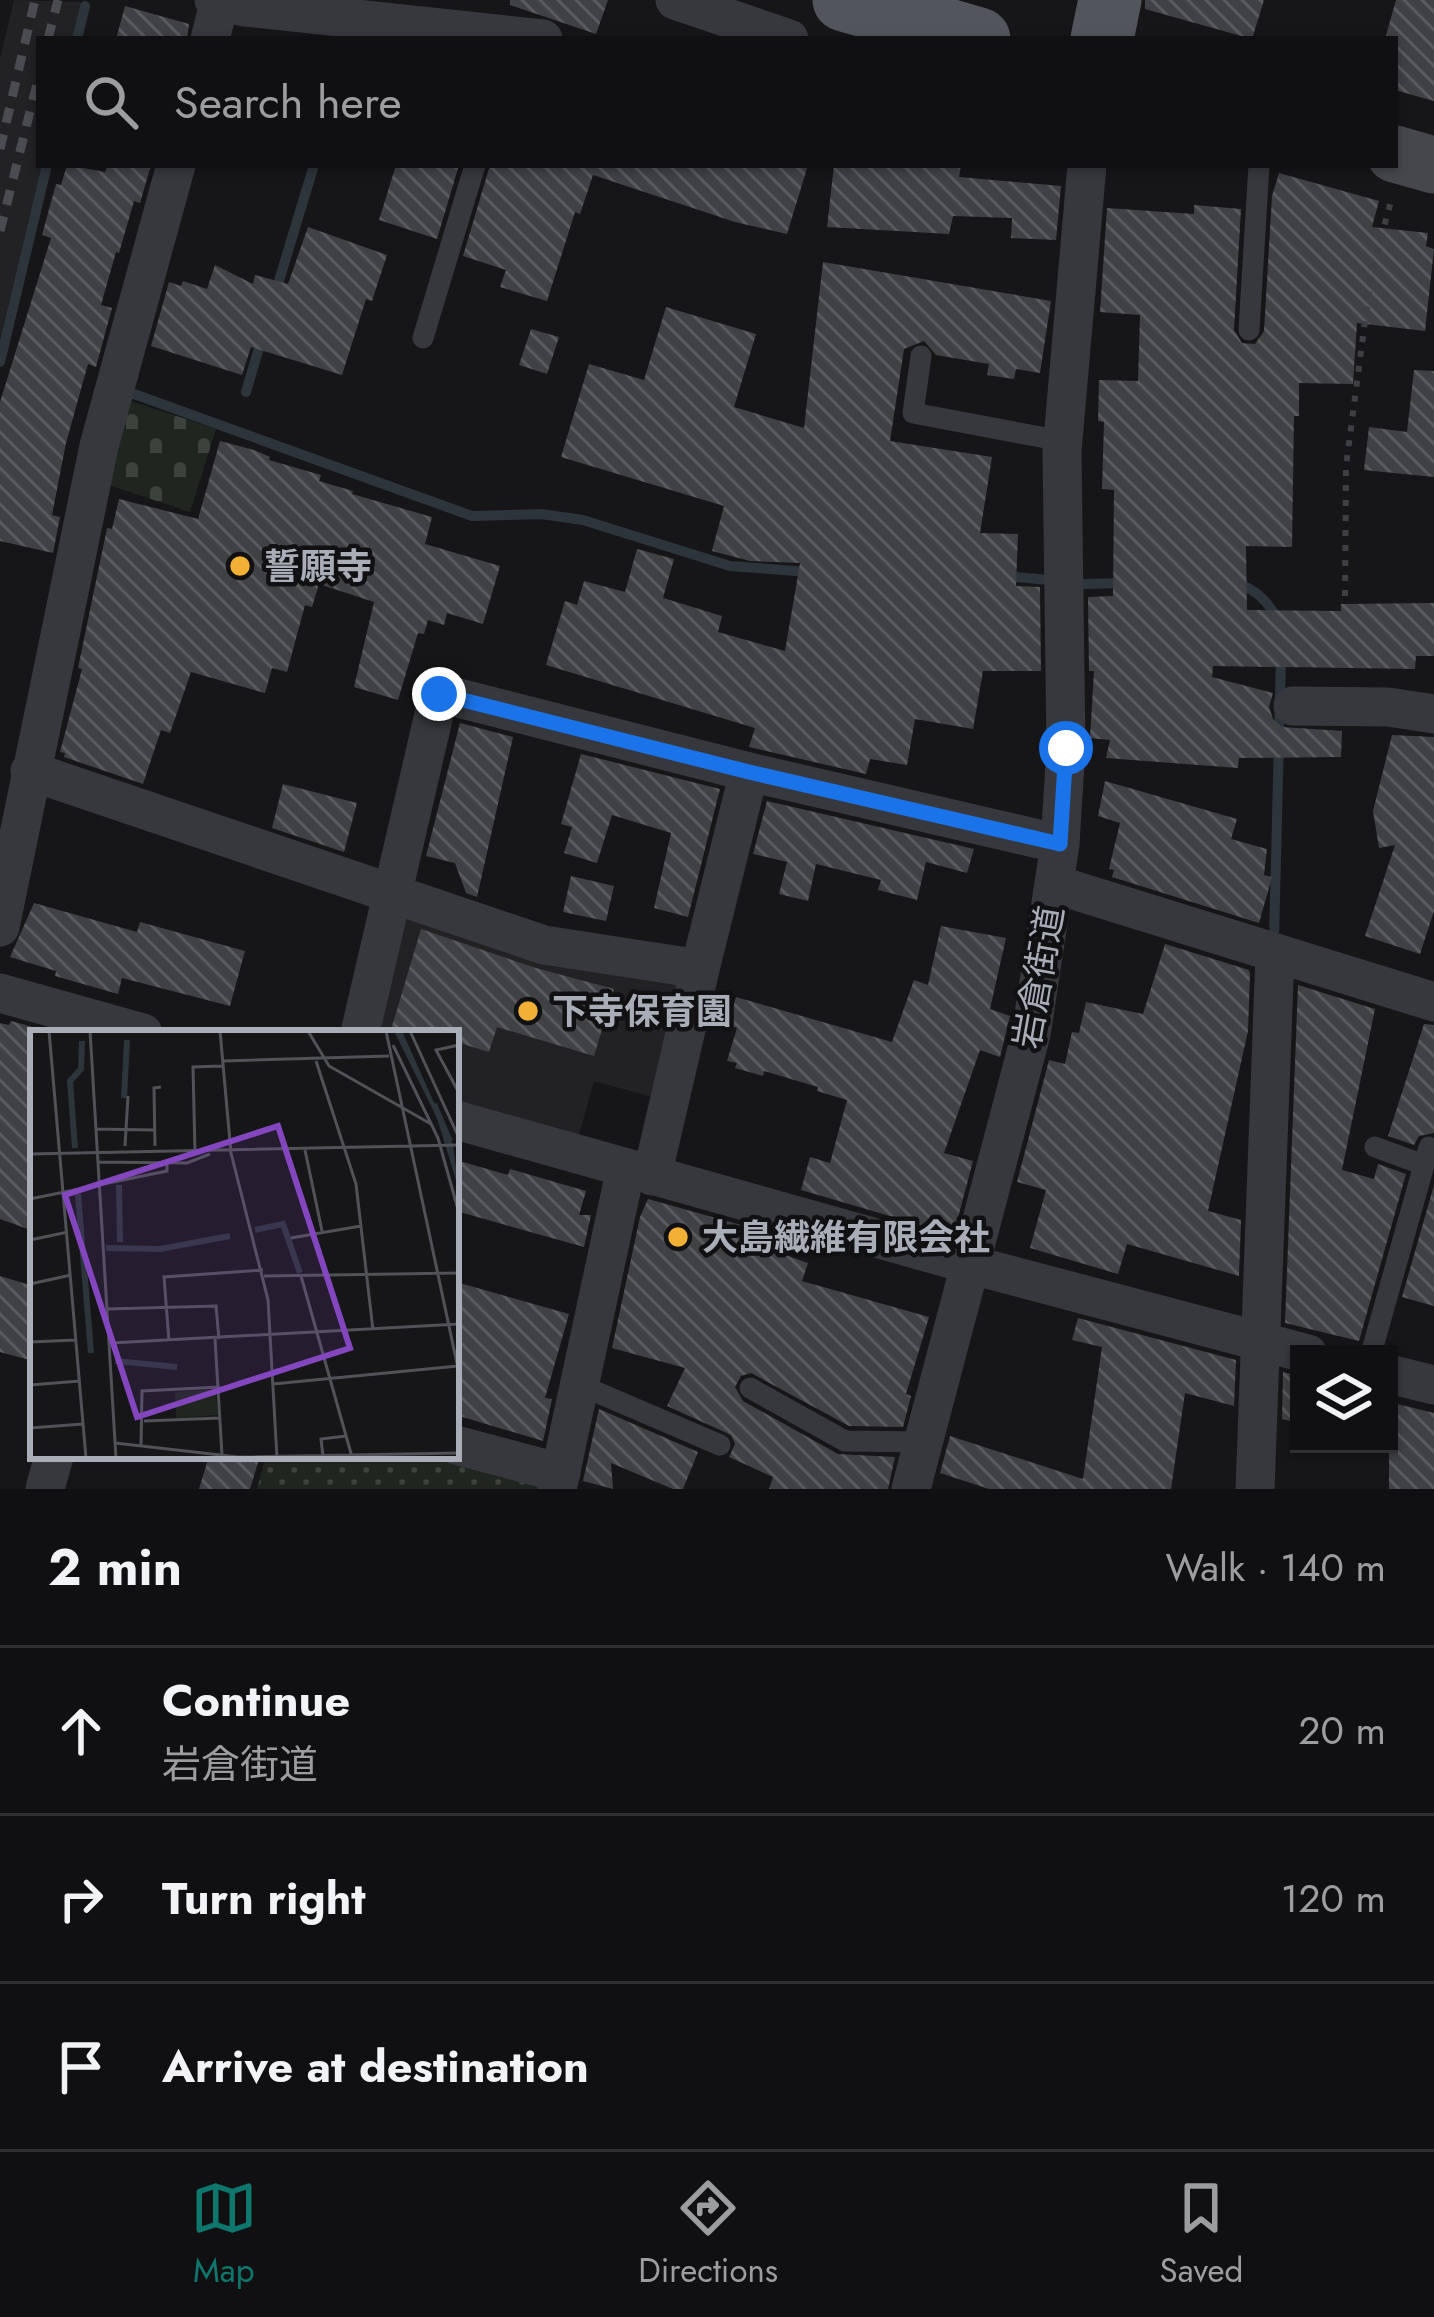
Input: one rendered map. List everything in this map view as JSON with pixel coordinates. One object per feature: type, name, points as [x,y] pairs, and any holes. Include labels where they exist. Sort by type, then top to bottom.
[{"type":"main road","points":[[1103,36],[1110,0]]},
{"type":"main road","points":[[861,3],[957,36]]},
{"type":"street","points":[[211,36],[218,0],[245,8],[505,36]]},
{"type":"street","points":[[677,14],[776,36]]},
{"type":"street","points":[[0,927],[99,446],[175,168]]},
{"type":"street","name":"岩倉街道","points":[[911,1489],[1031,1034],[1060,844],[1066,748],[1063,441],[1088,168]]},
{"type":"street","points":[[361,1030],[439,694],[1060,844]]},
{"type":"street","points":[[1293,706],[1388,707],[1434,714]]},
{"type":"street","points":[[30,771],[544,945],[700,969]]},
{"type":"street","points":[[459,1445],[559,1481],[580,1385],[700,969],[749,772]]},
{"type":"street","points":[[1054,884],[1434,1002]]},
{"type":"street","points":[[1255,1489],[1275,954]]},
{"type":"street","points":[[0,993],[132,1030]]},
{"type":"street","points":[[459,1121],[1290,1349]]},
{"type":"street","points":[[1398,1376],[1434,1385]]},
{"type":"street","points":[[45,1489],[52,1459]]},
{"type":"lane","points":[[423,338],[475,168]]},
{"type":"lane","points":[[1249,330],[1259,168]]},
{"type":"lane","points":[[921,356],[913,412],[1063,441]]},
{"type":"lane","points":[[1374,1345],[1427,1156],[1375,1148]]},
{"type":"lane","points":[[580,1385],[720,1444]]},
{"type":"lane","points":[[750,1388],[845,1441],[924,1442]]},
{"type":"path","points":[[1345,596],[1346,466],[1371,275],[1411,159]]},
{"type":"shaded area","points":[[14,0],[81,2],[73,36],[36,36],[36,168],[41,168],[0,339],[0,59]]},
{"type":"shaded area","name":"下寺保育園","points":[[410,913],[670,977],[683,989],[656,1098],[594,1081],[579,1135],[459,1104],[459,1030],[375,1030],[401,918]]},
{"type":"green space","points":[[131,401],[216,429],[190,512],[109,485]]},
{"type":"green space","points":[[459,1457],[531,1477],[539,1489],[257,1489],[265,1459]]},
{"type":"building","points":[[510,0],[608,0],[596,34],[510,5]]},
{"type":"building","points":[[1145,0],[1264,0],[1253,36],[1145,9]]},
{"type":"building","points":[[1396,0],[1434,0],[1434,101],[1398,91],[1398,36],[1386,36]]},
{"type":"building","points":[[125,6],[189,24],[187,36],[117,36]]},
{"type":"building","points":[[66,168],[105,172],[107,168],[150,168],[140,203],[134,201],[116,252],[101,305],[112,308],[96,367],[88,364],[66,443],[52,515],[60,517],[53,553],[0,541],[0,402],[51,238],[42,235],[56,184],[61,185]]},
{"type":"building","points":[[395,168],[458,168],[437,239],[379,220]]},
{"type":"building","points":[[489,168],[807,168],[787,234],[735,222],[593,175],[580,214],[575,212],[547,301],[500,287],[506,270],[463,256]]},
{"type":"building","points":[[834,168],[960,168],[959,177],[1061,186],[1056,240],[1011,238],[1012,218],[953,216],[949,234],[827,227]]},
{"type":"building","points":[[1279,173],[1379,201],[1372,227],[1428,233],[1426,246],[1434,249],[1425,331],[1357,323],[1353,384],[1299,383],[1292,547],[1246,546],[1247,610],[1341,611],[1341,604],[1434,603],[1434,656],[1416,656],[1415,669],[1213,666],[1212,677],[1273,693],[1269,707],[1282,727],[1342,731],[1341,757],[1239,758],[1238,768],[1106,758],[1110,740],[1090,738],[1094,671],[1089,671],[1088,597],[1113,596],[1114,490],[1102,489],[1104,422],[1098,421],[1099,380],[1138,381],[1140,315],[1100,312],[1107,208],[1194,214],[1194,205],[1241,209],[1234,330],[1242,343],[1255,344],[1264,331],[1272,196]]},
{"type":"building","points":[[308,227],[387,255],[372,301],[366,299],[342,375],[251,347],[242,375],[151,346],[169,282],[207,289],[215,265],[253,284],[255,275],[288,284]]},
{"type":"building","points":[[823,262],[1051,301],[1040,373],[1016,369],[1014,379],[987,375],[989,364],[936,355],[924,341],[904,349],[890,441],[992,457],[980,533],[1018,534],[1016,586],[1040,587],[1041,671],[983,671],[973,729],[915,719],[907,765],[870,759],[866,774],[749,747],[755,728],[546,665],[565,601],[577,605],[584,581],[625,592],[637,549],[674,559],[663,598],[722,616],[718,632],[785,651],[800,563],[750,561],[712,551],[724,506],[561,457],[589,364],[644,380],[666,307],[756,334],[734,407],[804,428]]},
{"type":"building","points":[[531,329],[559,337],[547,374],[519,365]]},
{"type":"building","points":[[1414,370],[1434,371],[1434,477],[1364,470],[1369,427],[1407,432]]},
{"type":"building","points":[[220,441],[321,475],[319,481],[352,494],[432,517],[425,544],[500,566],[483,624],[447,613],[444,625],[428,620],[424,634],[418,633],[398,700],[354,687],[374,602],[319,584],[312,607],[305,605],[287,672],[272,668],[265,693],[191,672],[170,733],[161,730],[143,784],[64,757],[60,752],[82,669],[78,668],[107,528],[112,529],[119,499],[198,519]]},
{"type":"building","points":[[460,723],[513,737],[477,897],[466,893],[455,863],[426,856]]},
{"type":"building","points":[[1392,735],[1434,737],[1434,911],[1420,954],[1365,936],[1395,845],[1379,848],[1373,811]]},
{"type":"building","points":[[581,754],[720,789],[688,917],[654,908],[671,833],[612,815],[597,863],[564,853],[572,827],[561,824]]},
{"type":"building","points":[[1105,781],[1237,819],[1231,839],[1267,849],[1264,875],[1272,877],[1259,923],[1112,877],[1114,870],[1109,869],[1120,823],[1098,816]]},
{"type":"building","points":[[283,784],[357,803],[344,852],[272,828]]},
{"type":"building","points":[[767,801],[974,849],[967,873],[926,862],[917,900],[878,890],[881,880],[816,864],[808,901],[779,894],[787,862],[753,854]]},
{"type":"building","points":[[571,876],[614,886],[606,921],[563,912]]},
{"type":"building","points":[[34,903],[137,932],[140,922],[245,951],[230,1006],[122,978],[118,994],[10,957]]},
{"type":"building","points":[[941,926],[1006,938],[990,1009],[1010,1016],[1000,1057],[980,1050],[944,1153],[973,1161],[955,1229],[948,1233],[801,1190],[810,1157],[830,1163],[847,1100],[764,1071],[763,1076],[735,1068],[737,1063],[727,1061],[737,1028],[728,1025],[736,997],[892,1042],[914,980],[928,985]]},
{"type":"building","points":[[421,929],[614,989],[594,1056],[497,1027],[489,1052],[459,1043],[459,1030],[391,1030]]},
{"type":"building","points":[[1165,944],[1250,974],[1248,1031],[1208,1211],[1241,1220],[1239,1276],[1127,1244],[1118,1274],[1030,1248],[1046,1190],[1017,1182],[1049,1060],[1065,1064],[1072,1032],[1079,1033],[1086,1002],[1143,1014]]},
{"type":"building","points":[[1298,985],[1375,1009],[1342,1170],[1374,1179],[1378,1164],[1406,1174],[1359,1341],[1285,1323]]},
{"type":"building","points":[[11,1021],[33,1027],[30,1230],[0,1219],[0,1023]]},
{"type":"building","points":[[1424,1024],[1434,1025],[1434,1133],[1419,1136],[1414,1145],[1388,1136]]},
{"type":"building","points":[[459,1161],[508,1175],[510,1169],[586,1191],[579,1215],[591,1215],[584,1247],[459,1212]]},
{"type":"building","points":[[1434,1185],[1434,1306],[1402,1297]]},
{"type":"building","points":[[648,1199],[766,1232],[760,1246],[808,1263],[802,1281],[929,1317],[906,1394],[911,1396],[903,1427],[849,1426],[751,1373],[741,1376],[735,1387],[743,1401],[838,1454],[895,1457],[888,1489],[769,1489],[773,1477],[729,1457],[735,1444],[731,1435],[667,1406],[685,1368],[612,1348]]},
{"type":"building","points":[[0,1276],[30,1285],[30,1360],[0,1352]]},
{"type":"building","points":[[459,1283],[569,1314],[545,1398],[552,1399],[543,1441],[459,1416]]},
{"type":"building","points":[[1078,1318],[1236,1360],[1234,1406],[1185,1393],[1171,1489],[989,1489],[940,1473],[950,1436],[1083,1479],[1102,1347],[1072,1340]]},
{"type":"building","points":[[1283,1372],[1290,1374],[1290,1421],[1282,1419]]},
{"type":"building","points":[[1398,1404],[1434,1413],[1434,1489],[1389,1489],[1389,1453],[1398,1453]]},
{"type":"building","points":[[599,1409],[698,1452],[683,1489],[611,1463],[613,1489],[583,1481]]},
{"type":"building","points":[[208,1459],[259,1459],[250,1489],[199,1489]]},
{"type":"waterway","points":[[78,36],[85,6]]},
{"type":"waterway","points":[[0,362],[46,168]]},
{"type":"waterway","points":[[275,294],[313,168]]},
{"type":"waterway","points":[[246,392],[261,341]]},
{"type":"waterway","points":[[134,394],[472,516],[541,514],[583,520],[730,566],[810,572]]},
{"type":"waterway","points":[[1005,576],[1049,580]]},
{"type":"waterway","points":[[1084,584],[1123,583]]},
{"type":"waterway","points":[[1237,583],[1262,598],[1278,622]]},
{"type":"waterway","points":[[1274,939],[1281,658]]},
{"type":"railway","points":[[0,149],[35,0]]},
{"type":"railway","points":[[49,36],[58,0]]},
{"type":"railway","points":[[0,231],[36,88]]},
{"type":"place","name":"誓願寺","points":[[240,566]]},
{"type":"place","name":"下寺保育園","points":[[528,1011]]},
{"type":"place","name":"大島繊維有限会社","points":[[678,1237]]},
{"type":"route","points":[[439,694],[1060,844],[1066,748]]}]
